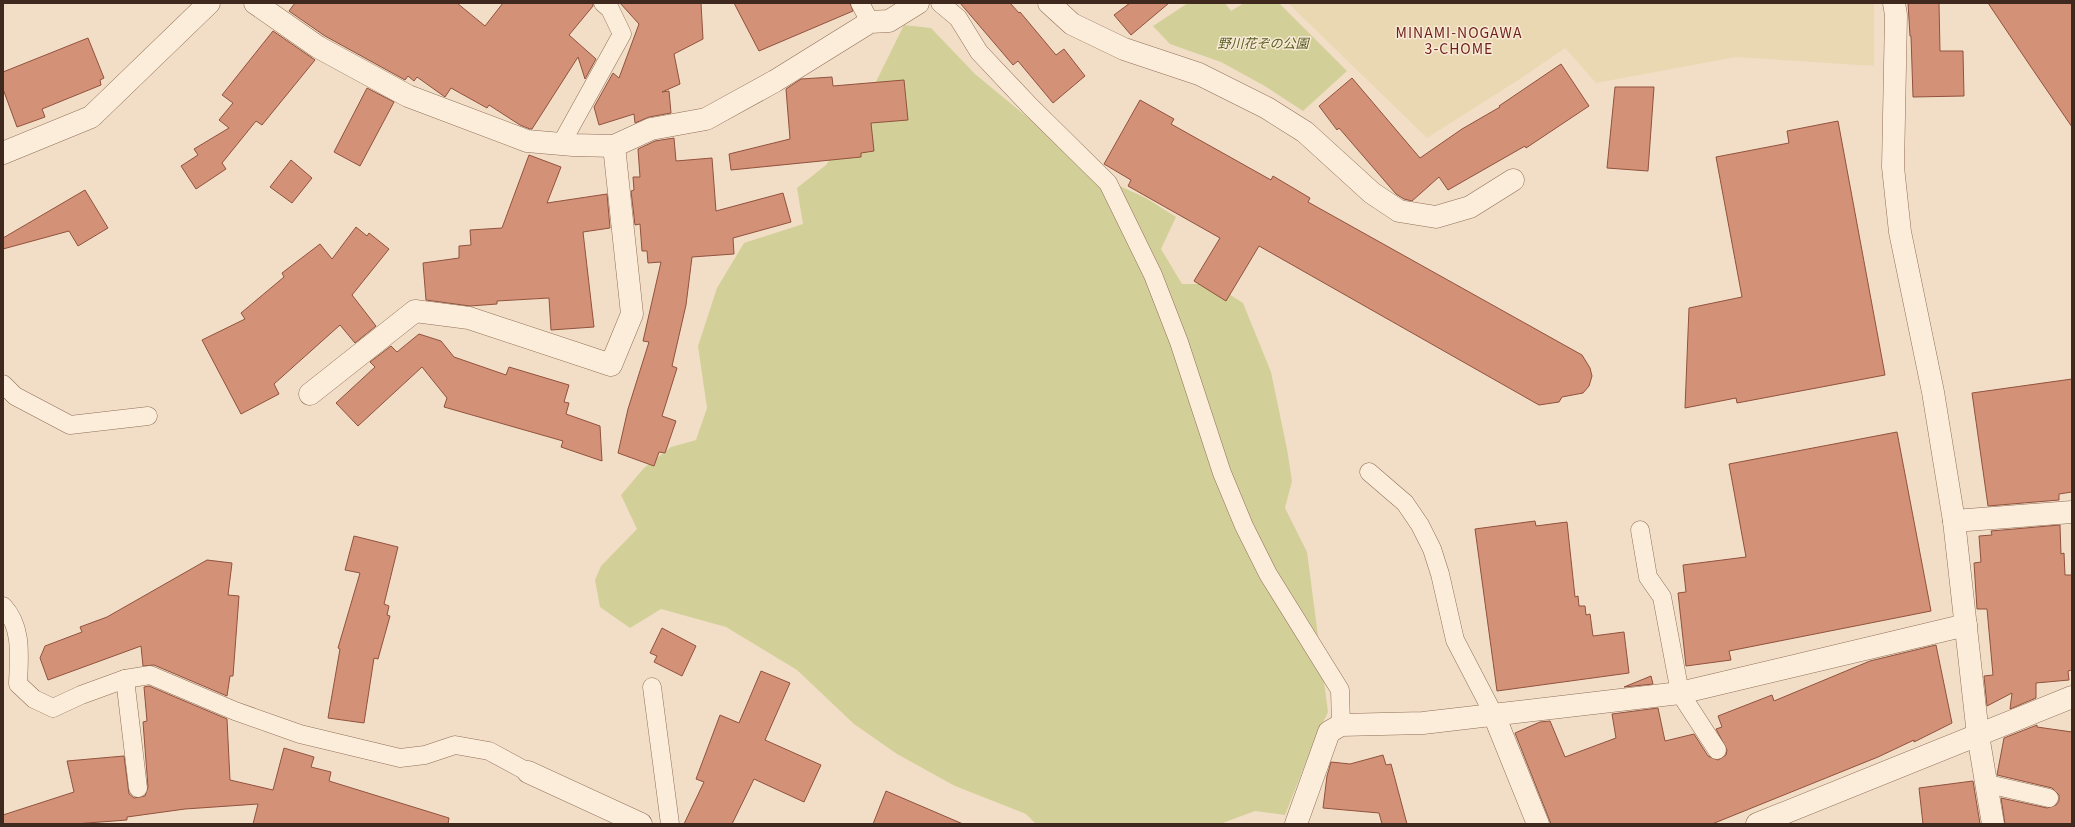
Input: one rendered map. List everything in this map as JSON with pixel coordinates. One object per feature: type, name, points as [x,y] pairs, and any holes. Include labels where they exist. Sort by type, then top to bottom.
[{"type":"street","points":[[5,146],[91,117],[209,3]]},
{"type":"street","points":[[254,3],[318,47],[408,96],[527,140],[561,144],[614,146],[651,130],[706,119],[775,81],[870,22],[889,21],[918,3]]},
{"type":"street","points":[[1049,3],[1072,24],[1124,49],[1199,74],[1267,108],[1305,132],[1372,193],[1399,211],[1436,217],[1470,207],[1514,180]]},
{"type":"street","points":[[1894,3],[1896,16],[1893,167],[1900,232],[1933,392],[1954,521],[1978,735],[1988,784],[1993,824]]},
{"type":"street","points":[[310,394],[415,311],[469,318],[611,365],[632,314],[614,146]]},
{"type":"street","points":[[1954,521],[2072,512]]},
{"type":"street","points":[[1296,824],[1329,732],[1341,725],[1422,723],[1680,693],[1966,625]]},
{"type":"street","points":[[1757,824],[2072,697]]},
{"type":"street","points":[[1494,715],[1538,824]]},
{"type":"street","points":[[528,772],[641,824]]},
{"type":"lane","points":[[561,144],[622,34],[610,9],[603,3]]},
{"type":"lane","points":[[860,3],[870,22]]},
{"type":"lane","points":[[940,3],[958,18],[979,52],[1030,106],[1108,182],[1153,275],[1179,342],[1222,473],[1244,526],[1268,574],[1340,690],[1341,725]]},
{"type":"lane","points":[[3,384],[15,396],[70,425],[148,416]]},
{"type":"lane","points":[[1369,472],[1405,503],[1420,525],[1432,549],[1440,574],[1455,640],[1494,715]]},
{"type":"lane","points":[[1640,530],[1648,577],[1662,596],[1680,693],[1717,750]]},
{"type":"lane","points":[[3,606],[16,626],[19,645],[18,684],[34,699],[53,708],[81,695],[126,679],[150,675],[235,711],[293,732],[367,751],[400,758],[425,755],[455,745],[489,751],[528,772]]},
{"type":"lane","points":[[126,679],[138,788]]},
{"type":"lane","points":[[652,687],[670,824]]},
{"type":"lane","points":[[1988,784],[2049,798]]},
{"type":"shaded area","points":[[1288,3],[1874,3],[1874,66],[1736,57],[1596,83],[1565,48],[1523,77],[1427,138]]},
{"type":"green space","name":"野川花ぞの公園","points":[[1188,3],[1225,3],[1231,11],[1244,3],[1279,3],[1347,71],[1303,111],[1263,85],[1221,62],[1170,44],[1153,26]]},
{"type":"green space","points":[[904,25],[931,28],[975,74],[1100,177],[1146,198],[1176,217],[1161,249],[1182,284],[1213,284],[1243,303],[1271,372],[1292,481],[1285,508],[1307,552],[1328,712],[1315,739],[1285,815],[1255,811],[1220,824],[1036,824],[1026,814],[955,786],[897,754],[854,724],[797,670],[726,627],[661,609],[630,628],[600,607],[595,580],[601,566],[637,529],[621,495],[644,468],[671,447],[696,440],[707,408],[698,346],[717,288],[744,243],[803,224],[797,188],[826,165],[858,118]]},
{"type":"building","points":[[295,3],[457,3],[485,26],[503,3],[593,3],[593,6],[569,35],[596,59],[585,79],[578,57],[532,129],[530,129],[520,125],[489,105],[487,108],[451,88],[445,97],[417,77],[414,81],[408,76],[405,80],[325,36],[289,11]]},
{"type":"building","points":[[620,3],[701,3],[703,39],[674,54],[680,84],[662,92],[669,91],[671,113],[649,117],[635,123],[634,114],[599,125],[594,107],[613,73],[619,78],[639,24]]},
{"type":"building","points":[[734,3],[850,3],[853,11],[759,51]]},
{"type":"building","points":[[960,3],[1010,3],[1019,13],[1020,12],[1056,55],[1064,49],[1085,76],[1053,103],[1018,61],[1013,65]]},
{"type":"building","points":[[1130,3],[1169,3],[1131,35],[1114,15]]},
{"type":"building","points":[[1908,3],[1939,3],[1940,51],[1963,51],[1964,96],[1913,97],[1911,36]]},
{"type":"building","points":[[1988,3],[2072,3],[2072,127],[2031,67]]},
{"type":"building","points":[[273,31],[315,60],[262,125],[256,121],[222,163],[226,169],[196,189],[181,166],[198,155],[194,149],[229,128],[219,120],[233,103],[222,95]]},
{"type":"building","points":[[88,38],[104,78],[100,80],[101,85],[42,109],[45,117],[17,127],[3,89],[3,72]]},
{"type":"building","points":[[1561,64],[1589,106],[1526,148],[1525,146],[1448,190],[1439,177],[1412,201],[1404,199],[1396,194],[1339,128],[1337,130],[1319,106],[1352,78],[1420,158],[1462,129],[1500,107],[1499,106]]},
{"type":"building","points":[[832,77],[833,86],[904,80],[908,120],[871,123],[874,151],[861,153],[861,157],[731,170],[729,154],[790,139],[786,89],[801,79]]},
{"type":"building","points":[[1615,87],[1654,87],[1648,171],[1607,168]]},
{"type":"building","points":[[367,88],[394,102],[360,166],[334,152]]},
{"type":"building","points":[[1140,100],[1174,119],[1171,124],[1271,180],[1273,176],[1310,198],[1308,202],[1582,355],[1590,368],[1592,376],[1589,386],[1583,393],[1562,397],[1559,402],[1539,405],[1259,246],[1226,301],[1194,281],[1220,238],[1128,186],[1131,180],[1104,164]]},
{"type":"building","points":[[1838,121],[1885,375],[1737,403],[1736,398],[1685,408],[1689,308],[1742,297],[1716,157],[1789,143],[1787,131]]},
{"type":"building","points":[[674,138],[676,161],[712,158],[716,211],[783,193],[791,222],[733,238],[734,254],[692,257],[686,305],[672,366],[677,368],[662,416],[676,421],[665,453],[659,452],[654,466],[618,453],[628,409],[649,342],[643,341],[661,262],[648,263],[647,251],[642,251],[640,224],[635,225],[631,191],[634,190],[633,177],[640,177],[638,149],[655,141]]},
{"type":"building","points":[[529,155],[561,167],[547,203],[607,194],[610,228],[583,232],[594,327],[551,330],[549,298],[497,301],[497,304],[470,306],[426,300],[423,263],[459,258],[459,246],[471,245],[470,230],[502,228]]},
{"type":"building","points":[[291,160],[312,178],[292,203],[270,187]]},
{"type":"building","points":[[85,190],[108,228],[78,246],[69,231],[3,249],[3,238]]},
{"type":"building","points":[[356,227],[367,236],[369,233],[389,249],[352,295],[376,326],[355,343],[340,325],[274,384],[279,394],[241,414],[202,340],[245,319],[241,313],[284,277],[282,273],[320,244],[332,259]]},
{"type":"building","points":[[419,334],[441,341],[454,357],[506,375],[509,367],[569,385],[564,402],[569,403],[566,414],[600,426],[602,461],[561,447],[563,441],[444,407],[447,398],[422,367],[358,426],[336,403],[375,367],[370,362],[391,346],[397,352]]},
{"type":"building","points":[[2072,379],[2072,492],[2059,494],[2059,500],[1988,506],[1972,393]]},
{"type":"building","points":[[1897,432],[1931,611],[1729,651],[1731,660],[1686,666],[1678,593],[1686,592],[1683,565],[1746,557],[1729,464]]},
{"type":"building","points":[[1535,521],[1536,526],[1567,522],[1575,597],[1578,596],[1579,606],[1585,606],[1586,615],[1590,614],[1593,636],[1624,632],[1629,673],[1497,691],[1475,529]]},
{"type":"building","points":[[2060,525],[2061,554],[2064,553],[2065,575],[2072,575],[2072,670],[2068,671],[2069,680],[2036,683],[2036,698],[2010,709],[2012,693],[1987,706],[1984,676],[1993,675],[1987,609],[1977,609],[1974,563],[1981,562],[1979,536],[1992,535],[1991,531]]},
{"type":"building","points":[[354,536],[398,547],[384,604],[389,606],[387,615],[390,616],[378,659],[374,658],[364,723],[328,718],[340,649],[338,648],[360,573],[345,570]]},
{"type":"building","points":[[207,560],[232,563],[228,595],[239,596],[233,676],[230,676],[227,696],[154,665],[143,666],[141,646],[48,680],[40,658],[45,646],[82,632],[80,627],[107,617]]},
{"type":"building","points":[[662,628],[696,646],[682,676],[654,662],[657,656],[650,653]]},
{"type":"building","points":[[1936,645],[1952,723],[1914,742],[1914,740],[1878,757],[1712,824],[1551,824],[1515,733],[1540,722],[1550,721],[1565,757],[1616,738],[1612,714],[1658,708],[1665,741],[1694,734],[1708,756],[1718,760],[1726,755],[1727,750],[1716,729],[1722,727],[1718,716],[1772,695],[1774,701],[1870,661]]},
{"type":"building","points":[[761,671],[790,683],[765,740],[821,765],[804,802],[754,779],[732,824],[684,824],[704,782],[696,779],[720,715],[739,723]]},
{"type":"building","points":[[1651,676],[1653,684],[1624,687]]},
{"type":"building","points":[[149,686],[227,719],[230,780],[273,790],[284,748],[314,757],[311,767],[331,772],[329,781],[449,818],[448,824],[253,824],[258,804],[185,809],[127,817],[127,820],[74,824],[3,824],[3,815],[74,792],[67,761],[124,756],[129,794],[134,798],[145,796],[148,787],[143,722],[147,721],[144,687]]},
{"type":"building","points":[[2037,725],[2037,727],[2072,732],[2072,824],[2005,824],[2001,798],[2047,808],[2056,805],[2059,801],[2059,795],[2052,788],[1997,775],[2004,738]]},
{"type":"building","points":[[1383,755],[1386,765],[1391,764],[1407,824],[1382,824],[1379,813],[1323,808],[1327,776],[1331,762],[1350,764]]},
{"type":"building","points":[[1973,781],[1980,824],[1923,824],[1919,788]]},
{"type":"building","points":[[886,791],[963,824],[873,824]]},
{"type":"district","name":"MINAMI-NOGAWA 3-CHOME","points":[[1459,40]]}]
